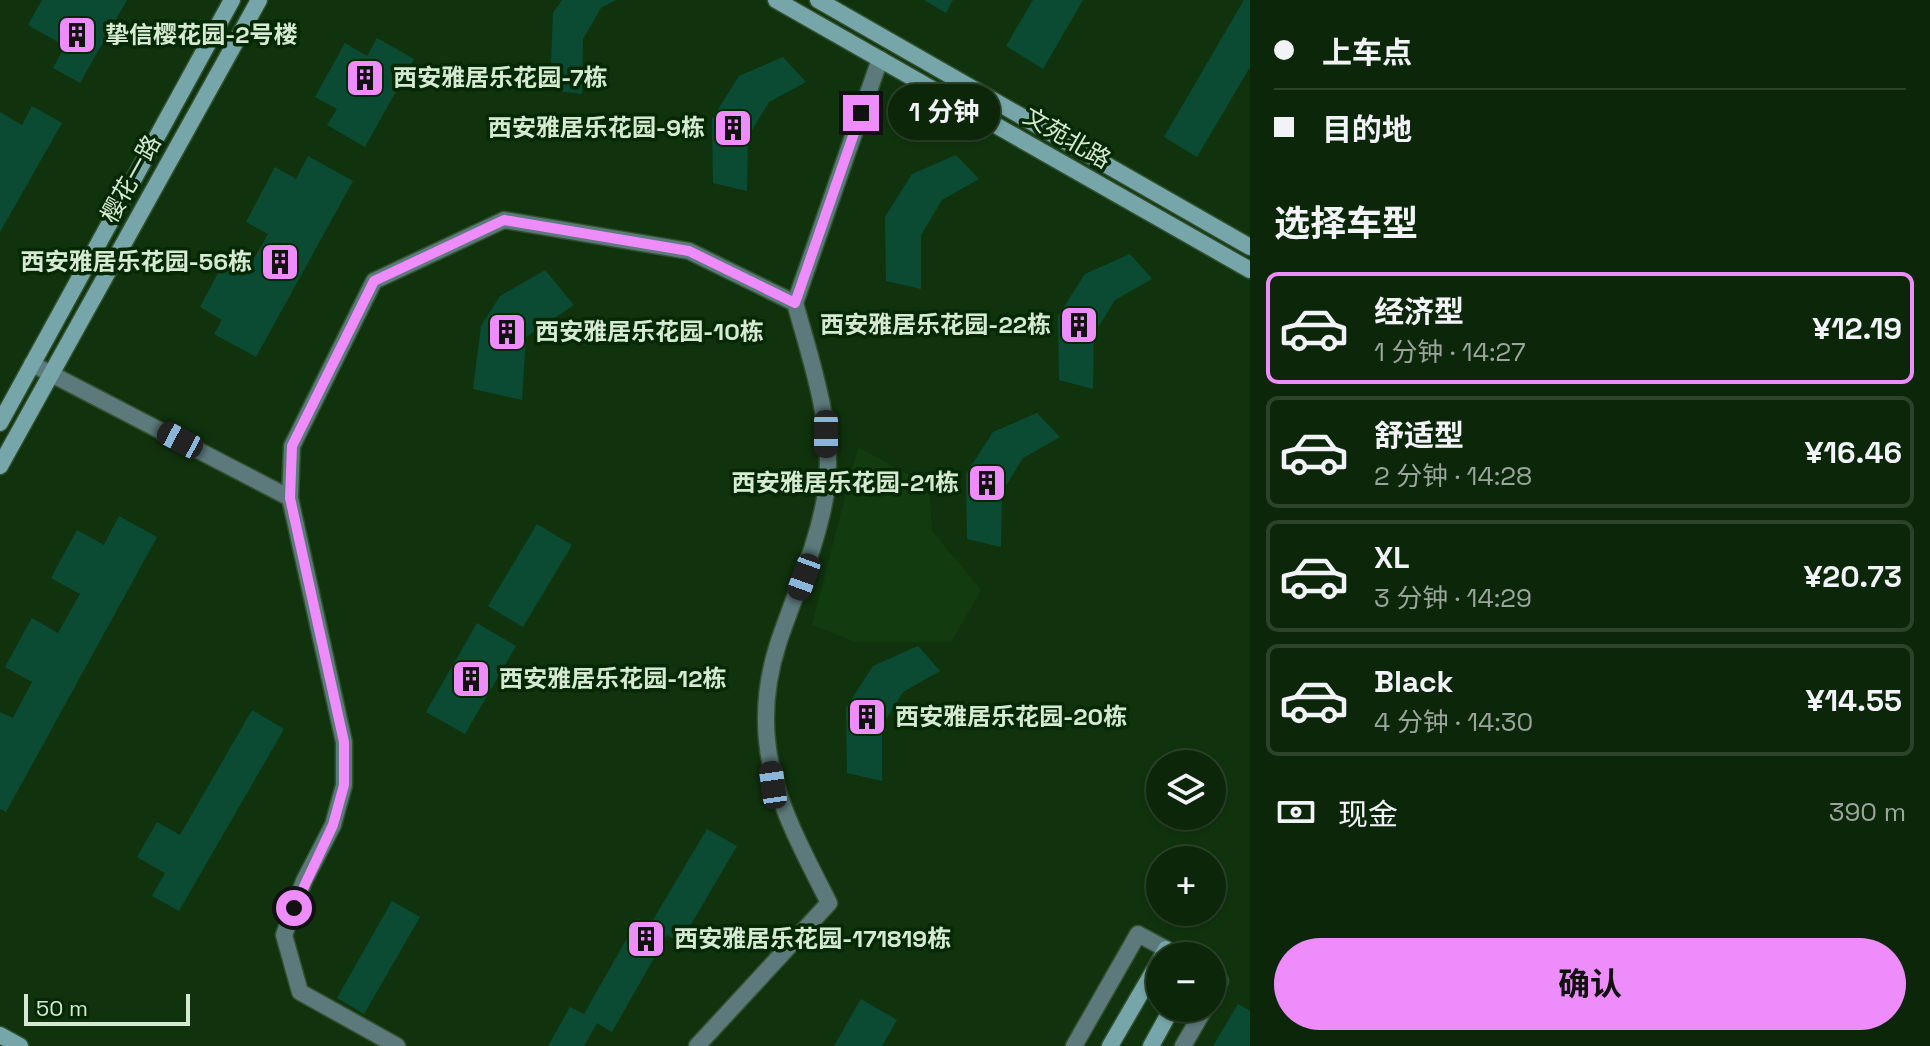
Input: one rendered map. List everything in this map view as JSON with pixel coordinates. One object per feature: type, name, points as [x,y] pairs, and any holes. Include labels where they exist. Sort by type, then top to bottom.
[{"type":"street","name":"樱花一路","points":[[0,423],[232,0]]},
{"type":"street","name":"樱花一路","points":[[0,466],[259,0]]},
{"type":"street","name":"文苑北路","points":[[776,0],[1250,270]]},
{"type":"street","name":"文苑北路","points":[[818,0],[1250,247]]},
{"type":"street","points":[[697,1046],[829,903],[773,785],[765,728],[778,644],[814,548],[826,491],[826,434],[795,303],[880,59]]},
{"type":"street","points":[[397,1046],[300,992],[284,935],[304,881],[333,825],[344,785],[344,742],[290,498],[292,446],[374,281],[504,220],[689,251],[795,303]]},
{"type":"street","points":[[32,364],[290,498]]},
{"type":"street","points":[[1074,1046],[1138,934],[1149,942]]},
{"type":"street","points":[[1110,1046],[1146,988]]},
{"type":"street","points":[[1151,1046],[1164,1022]]},
{"type":"street","points":[[1183,1046],[1197,1022]]},
{"type":"street","points":[[0,1035],[20,1046]]},
{"type":"shaded area","points":[[858,447],[929,486],[932,531],[981,590],[951,642],[856,642],[812,625]]},
{"type":"building","name":"挚信樱花园-2号楼","points":[[42,0],[127,0],[80,83],[53,68],[65,46],[28,25]]},
{"type":"building","points":[[562,0],[616,0],[601,8],[583,39],[582,94],[550,90],[553,13]]},
{"type":"building","points":[[924,0],[953,0],[946,13]]},
{"type":"building","points":[[1033,0],[1083,0],[1043,69],[1006,46]]},
{"type":"building","points":[[1244,0],[1250,0],[1250,67],[1197,157],[1164,137]]},
{"type":"building","name":"西安雅居乐花园-7栋","points":[[377,38],[414,59],[365,147],[327,125],[337,109],[315,97],[345,43],[367,56]]},
{"type":"building","name":"西安雅居乐花园-9栋","points":[[783,57],[806,82],[769,102],[748,137],[747,191],[713,183],[712,119],[739,76]]},
{"type":"building","points":[[32,106],[62,123],[0,232],[0,112],[22,125]]},
{"type":"building","points":[[956,155],[979,179],[942,200],[921,235],[921,289],[886,281],[885,217],[912,174]]},
{"type":"building","name":"西安雅居乐花园-56栋","points":[[308,156],[353,181],[256,357],[214,334],[222,320],[200,307],[227,256],[249,268],[268,234],[246,222],[275,167],[296,179]]},
{"type":"building","name":"西安雅居乐花园-22栋","points":[[1130,254],[1152,279],[1115,300],[1094,334],[1093,389],[1059,380],[1058,316],[1085,274]]},
{"type":"building","name":"西安雅居乐花园-10栋","points":[[545,270],[574,305],[526,337],[522,400],[473,389],[481,326],[500,296]]},
{"type":"building","name":"西安雅居乐花园-21栋","points":[[1037,413],[1060,437],[1023,458],[1002,492],[1001,547],[967,539],[966,474],[993,432]]},
{"type":"building","points":[[119,516],[157,537],[6,812],[0,809],[0,712],[13,718],[32,682],[5,667],[32,618],[58,633],[80,594],[51,578],[77,530],[104,545]]},
{"type":"building","points":[[537,524],[572,545],[523,627],[488,606]]},
{"type":"building","name":"西安雅居乐花园-12栋","points":[[477,623],[516,646],[465,734],[426,712]]},
{"type":"building","name":"西安雅居乐花园-20栋","points":[[918,646],[940,671],[903,692],[882,726],[882,781],[847,773],[846,708],[873,666]]},
{"type":"building","points":[[252,710],[284,729],[179,911],[152,896],[165,873],[137,857],[157,822],[180,835]]},
{"type":"building","name":"西安雅居乐花园-171819栋","points":[[707,829],[737,846],[680,943],[667,935],[612,1032],[597,1023],[584,1046],[548,1046],[570,1007],[584,1014],[638,919],[650,925]]},
{"type":"building","points":[[392,901],[420,917],[364,1014],[337,998]]},
{"type":"building","points":[[861,999],[897,1020],[882,1046],[834,1046]]},
{"type":"building","points":[[1238,1004],[1250,1011],[1250,1046],[1213,1046]]},
{"type":"place","name":"挚信樱花园-2号楼","points":[[77,35]]},
{"type":"place","name":"西安雅居乐花园-7栋","points":[[365,78]]},
{"type":"place","name":"西安雅居乐花园-9栋","points":[[733,128]]},
{"type":"place","name":"西安雅居乐花园-56栋","points":[[280,262]]},
{"type":"place","name":"西安雅居乐花园-22栋","points":[[1079,325]]},
{"type":"place","name":"西安雅居乐花园-10栋","points":[[507,332]]},
{"type":"place","name":"西安雅居乐花园-21栋","points":[[987,483]]},
{"type":"place","name":"西安雅居乐花园-12栋","points":[[471,679]]},
{"type":"place","name":"西安雅居乐花园-20栋","points":[[867,717]]},
{"type":"place","name":"西安雅居乐花园-171819栋","points":[[646,939]]},
{"type":"route","points":[[294,908],[304,881],[333,825],[344,785],[344,742],[290,498],[292,446],[374,281],[504,220],[689,251],[795,303],[861,113]]}]
